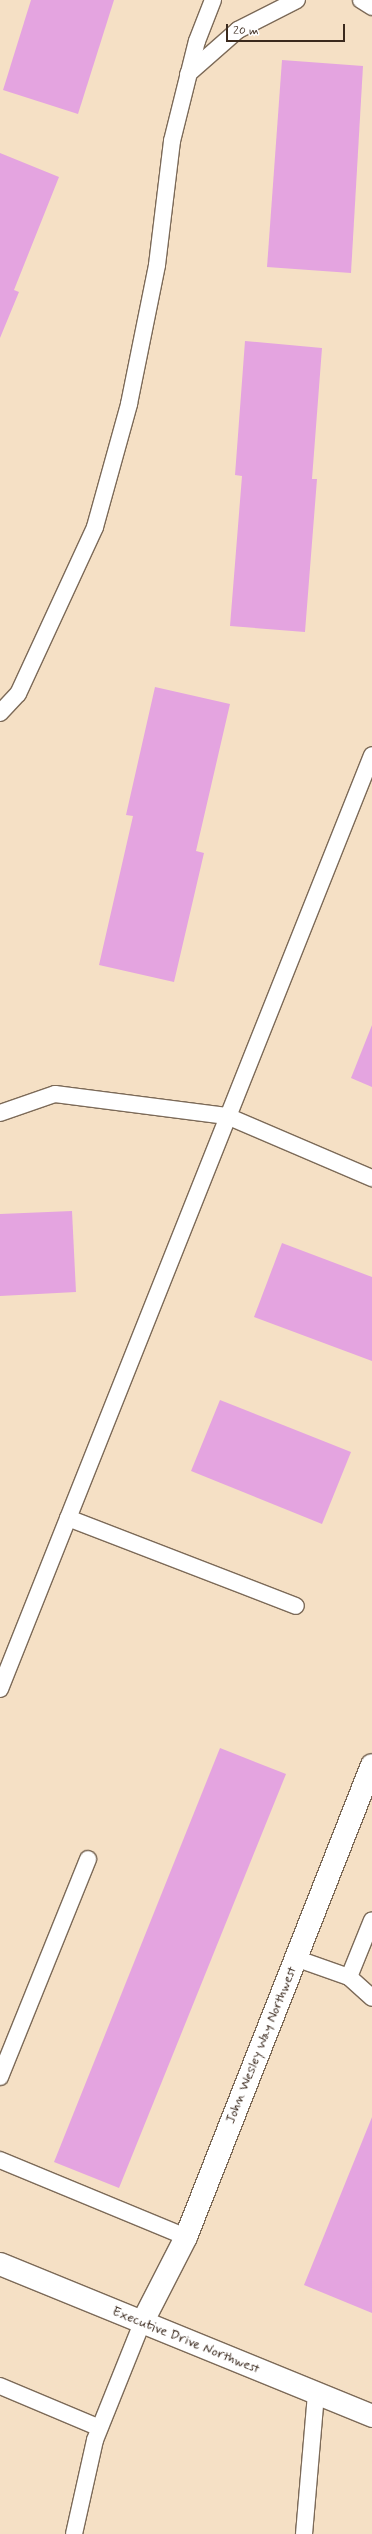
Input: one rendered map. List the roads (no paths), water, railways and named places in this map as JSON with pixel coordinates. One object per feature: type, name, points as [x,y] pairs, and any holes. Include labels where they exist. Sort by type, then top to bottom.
[{"type":"street","name":"John Wesley Way Northwest","points":[[142,2323],[186,2238],[372,1765]]},
{"type":"street","name":"Executive Drive Northwest","points":[[0,2264],[372,2416]]},
{"type":"lane","points":[[0,713],[18,694],[95,527],[129,404],[157,265],[172,141],[188,74],[213,0]]},
{"type":"lane","points":[[188,74],[238,30],[297,0]]},
{"type":"lane","points":[[361,0],[372,7]]},
{"type":"lane","points":[[0,1689],[372,755]]},
{"type":"lane","points":[[0,1113],[55,1094],[228,1116],[372,1178]]},
{"type":"lane","points":[[68,1518],[296,1606]]},
{"type":"lane","points":[[0,2077],[88,1860]]},
{"type":"lane","points":[[349,1977],[372,1920]]},
{"type":"lane","points":[[295,1958],[349,1977],[372,1998]]},
{"type":"lane","points":[[0,2160],[186,2238]]},
{"type":"lane","points":[[74,2534],[100,2428],[142,2323]]},
{"type":"lane","points":[[0,2386],[100,2428]]},
{"type":"lane","points":[[304,2534],[316,2393]]}]
